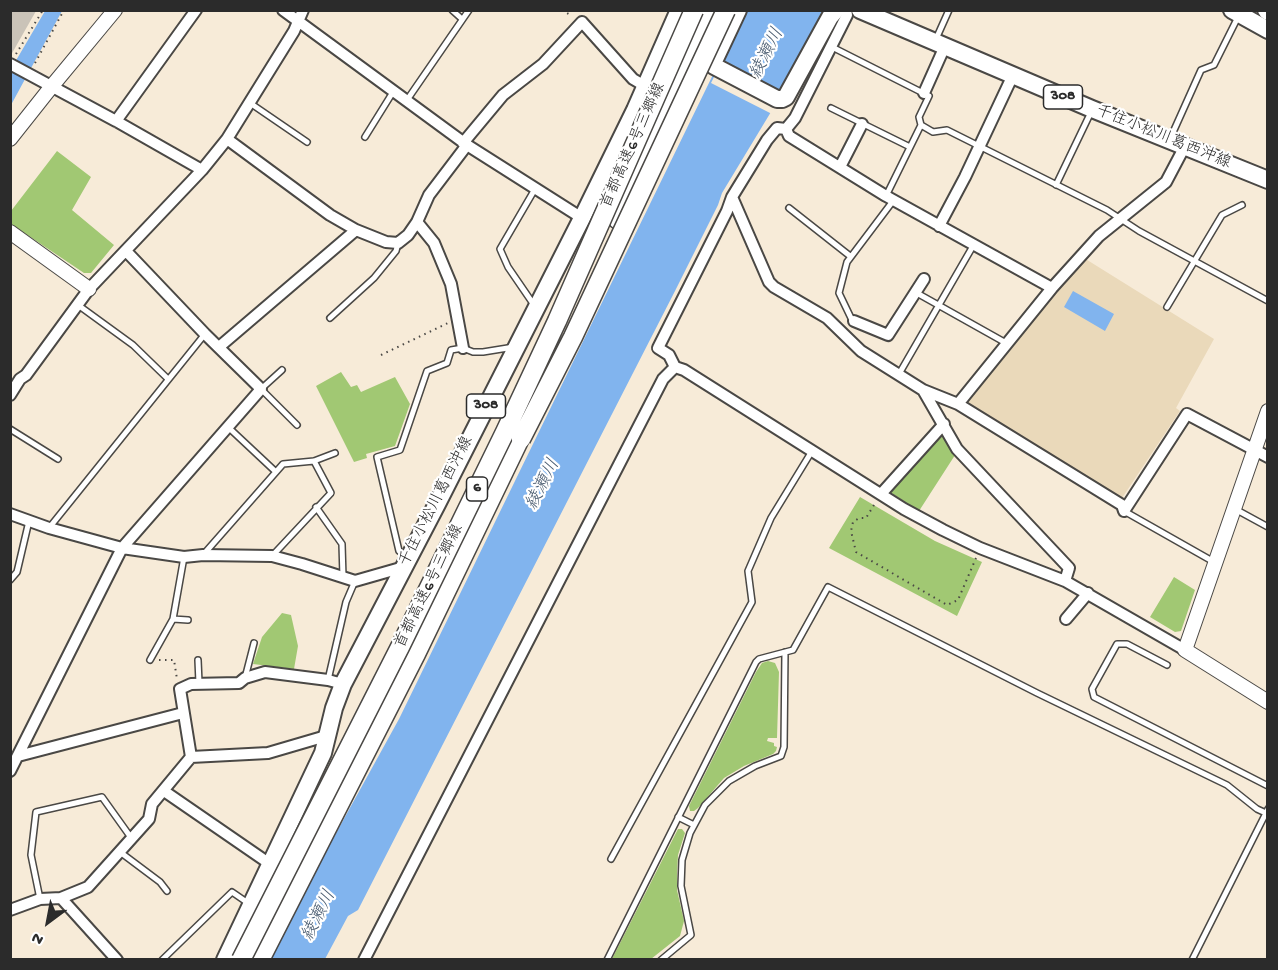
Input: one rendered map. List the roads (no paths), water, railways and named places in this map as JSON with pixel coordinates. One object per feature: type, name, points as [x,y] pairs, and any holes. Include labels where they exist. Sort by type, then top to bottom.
[{"type":"highway","name":"首都高速6号三郷線","points":[[241,960],[400,647],[557,321],[694,10]]},
{"type":"highway","name":"首都高速6号三郷線","points":[[260,960],[416,654],[520,439],[712,10]]},
{"type":"highway","points":[[557,321],[718,10]]},
{"type":"highway","points":[[520,439],[573,337],[726,10]]},
{"type":"main road","name":"千住小松川葛西沖線","points":[[225,960],[323,753],[336,682],[406,563],[582,218],[679,10]]},
{"type":"main road","points":[[738,10],[714,61],[714,66],[777,99],[786,97],[836,10]]},
{"type":"main road","name":"千住小松川葛西沖線","points":[[860,10],[1092,110],[1268,180]]},
{"type":"main road","points":[[1257,10],[1268,17]]},
{"type":"main road","points":[[1236,13],[1268,30]]},
{"type":"street","points":[[10,139],[115,10]]},
{"type":"street","points":[[116,121],[196,10]]},
{"type":"street","points":[[283,10],[301,15],[406,102],[465,144],[582,218]]},
{"type":"street","points":[[786,129],[795,118],[807,95],[847,15],[846,10]]},
{"type":"street","points":[[10,395],[15,376],[26,375],[89,289],[202,170],[227,139],[294,31],[301,15]]},
{"type":"street","points":[[227,139],[330,215],[356,230],[386,242],[398,243],[408,235],[417,222],[429,195],[503,95],[543,64],[582,22],[633,79],[645,86]]},
{"type":"street","points":[[924,93],[940,43]]},
{"type":"street","points":[[13,60],[29,74],[202,170]]},
{"type":"street","points":[[939,226],[980,147],[1013,75]]},
{"type":"street","points":[[840,167],[862,124]]},
{"type":"street","points":[[786,129],[777,128],[767,140],[732,197],[658,348],[669,355],[675,367],[684,370],[881,494],[943,530],[980,548],[1065,581],[1088,593],[1268,702]]},
{"type":"street","points":[[786,129],[789,136],[890,199],[1052,288]]},
{"type":"street","points":[[958,404],[1052,288],[1099,236],[1166,182],[1177,143]]},
{"type":"street","points":[[732,197],[769,282],[774,287],[827,318],[861,351],[922,390],[958,404],[1122,505],[1124,511]]},
{"type":"street","points":[[417,222],[434,243],[451,284],[463,348]]},
{"type":"street","points":[[219,347],[356,230]]},
{"type":"street","points":[[11,234],[89,289]]},
{"type":"street","points":[[10,771],[122,548],[261,389],[126,251]]},
{"type":"street","points":[[847,337],[853,319],[888,335],[924,279]]},
{"type":"street","points":[[364,960],[663,379],[675,367]]},
{"type":"street","points":[[922,390],[957,449],[1069,568],[1065,581]]},
{"type":"street","points":[[1185,650],[1268,411]]},
{"type":"street","points":[[1124,511],[1186,414],[1254,452],[1268,457]]},
{"type":"street","points":[[881,494],[944,424]]},
{"type":"street","points":[[10,514],[49,528],[122,548],[184,557],[272,556],[355,581],[406,563]]},
{"type":"street","points":[[1066,619],[1088,593]]},
{"type":"street","points":[[191,757],[180,689],[191,684],[239,683],[245,678],[264,672],[336,682]]},
{"type":"street","points":[[18,756],[183,714]]},
{"type":"street","points":[[10,910],[40,899],[61,898],[88,888],[149,819],[152,804],[191,757],[268,753],[326,736]]},
{"type":"street","points":[[164,791],[270,864],[279,891],[279,901],[252,960]]},
{"type":"street","points":[[61,898],[117,960]]},
{"type":"lane","points":[[452,10],[462,20]]},
{"type":"lane","points":[[406,102],[470,10]]},
{"type":"lane","points":[[940,43],[949,10]]},
{"type":"lane","points":[[1177,143],[1201,70],[1214,65],[1236,13]]},
{"type":"lane","points":[[830,46],[929,96],[919,117],[921,125],[890,199],[850,256],[839,293],[853,319]]},
{"type":"lane","points":[[365,137],[393,92]]},
{"type":"lane","points":[[249,102],[307,142]]},
{"type":"lane","points":[[831,108],[910,147]]},
{"type":"lane","points":[[1056,184],[1092,110]]},
{"type":"lane","points":[[921,125],[933,132],[947,130],[1056,184],[1268,301]]},
{"type":"lane","points":[[535,189],[500,249],[508,267],[535,307]]},
{"type":"lane","points":[[1167,307],[1222,214],[1242,205]]},
{"type":"lane","points":[[789,208],[850,256]]},
{"type":"lane","points":[[330,318],[374,278],[396,251],[398,243]]},
{"type":"lane","points":[[899,374],[973,246]]},
{"type":"lane","points":[[915,292],[1008,344]]},
{"type":"lane","points":[[78,305],[133,345],[168,379]]},
{"type":"lane","points":[[49,528],[205,334]]},
{"type":"lane","points":[[406,563],[399,551],[377,457],[400,450],[427,371],[447,363],[452,350],[463,348],[473,352],[483,352],[515,347]]},
{"type":"lane","points":[[282,370],[261,389],[297,425]]},
{"type":"lane","points":[[228,427],[276,472]]},
{"type":"lane","points":[[10,429],[58,459]]},
{"type":"lane","points":[[611,859],[752,602],[747,571],[771,518],[812,451]]},
{"type":"lane","points":[[203,555],[283,464],[314,460],[336,453]]},
{"type":"lane","points":[[272,556],[331,493],[314,460]]},
{"type":"lane","points":[[316,507],[342,544],[343,578]]},
{"type":"lane","points":[[1234,508],[1268,527]]},
{"type":"lane","points":[[1124,511],[1215,563]]},
{"type":"lane","points":[[10,580],[17,572],[29,521]]},
{"type":"lane","points":[[150,660],[173,619],[184,557]]},
{"type":"lane","points":[[336,682],[346,602],[355,581]]},
{"type":"lane","points":[[607,960],[756,662],[759,659],[793,650],[828,587],[1047,698],[1227,785],[1257,808],[1267,812],[1192,960]]},
{"type":"lane","points":[[173,619],[188,620]]},
{"type":"lane","points":[[245,678],[254,643]]},
{"type":"lane","points":[[1167,666],[1127,644],[1117,644],[1092,689],[1094,697],[1268,786]]},
{"type":"lane","points":[[661,960],[691,935],[682,898],[681,873],[685,848],[705,805],[729,781],[755,766],[781,756],[784,747],[785,652]]},
{"type":"lane","points":[[198,660],[199,684]]},
{"type":"lane","points":[[40,899],[31,855],[36,813],[102,797],[132,839]]},
{"type":"lane","points":[[678,816],[694,825]]},
{"type":"lane","points":[[120,852],[160,882],[167,891]]},
{"type":"lane","points":[[162,960],[232,892],[252,905]]},
{"type":"water","points":[[45,11],[62,11],[11,105],[11,69]]},
{"type":"water","name":"綾瀬川","points":[[744,11],[822,11],[783,92],[722,193],[675,291],[358,910],[348,916],[325,959],[266,960],[399,719]]},
{"type":"water","points":[[1073,291],[1114,314],[1105,331],[1064,307]]}]
